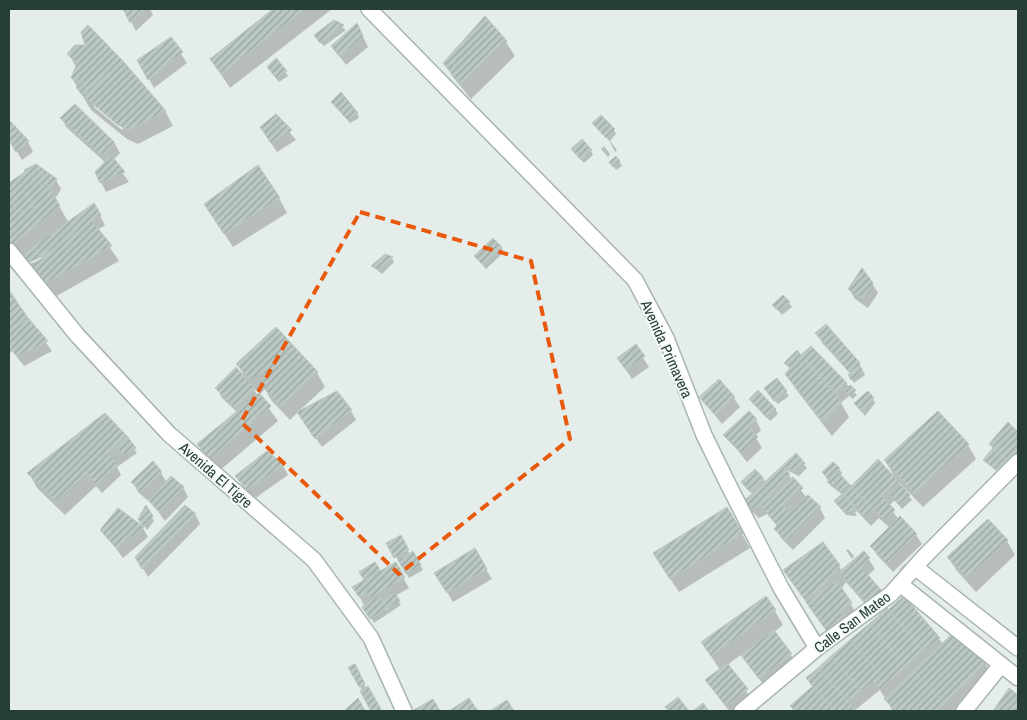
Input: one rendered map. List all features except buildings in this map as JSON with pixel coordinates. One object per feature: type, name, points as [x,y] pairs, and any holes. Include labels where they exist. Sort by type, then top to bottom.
[{"type":"street","name":"Avenida Primavera","points":[[369,9],[635,280],[666,338],[704,434],[728,484],[781,588],[817,648]]},
{"type":"street","name":"Avenida El Tigre","points":[[9,251],[77,335],[169,434],[314,560],[371,638],[404,711]]},
{"type":"street","name":"Calle San Mateo","points":[[742,711],[817,648],[891,594],[1018,462]]},
{"type":"street","points":[[915,567],[1018,648]]},
{"type":"street","points":[[900,584],[1018,678]]},
{"type":"street","points":[[964,711],[1001,665]]},
{"type":"highlighted area","points":[[360,212],[531,261],[570,439],[399,574],[241,422]]}]
